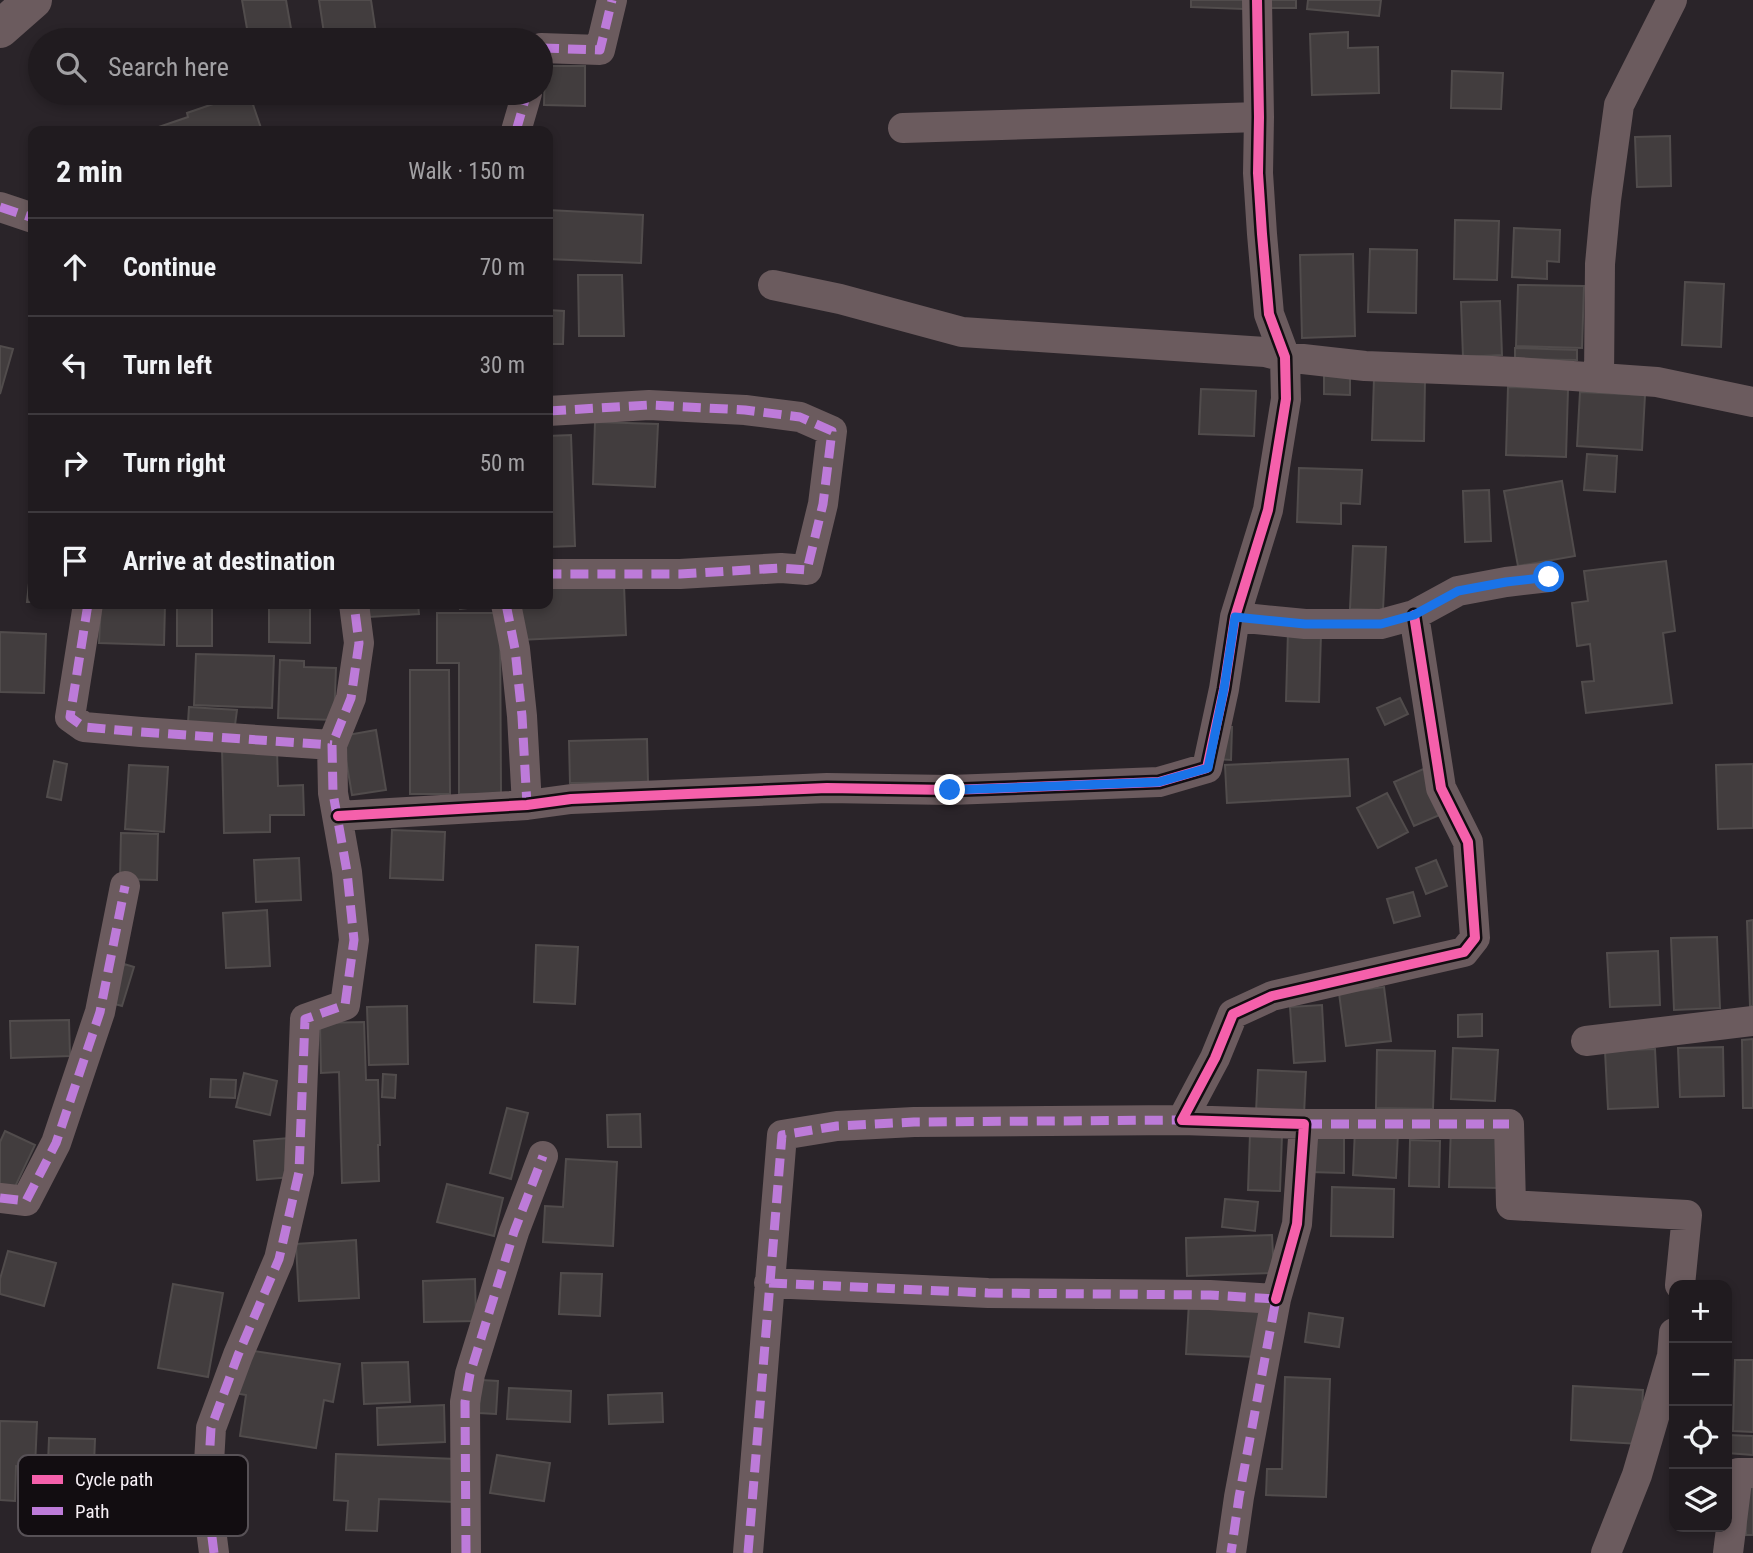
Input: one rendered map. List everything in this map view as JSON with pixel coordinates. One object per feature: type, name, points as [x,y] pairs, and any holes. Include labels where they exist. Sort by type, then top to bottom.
[{"type":"street","points":[[0,29],[32,0]]},
{"type":"street","points":[[553,48],[600,50],[612,0]]},
{"type":"street","points":[[338,816],[527,805],[571,799],[827,788],[950,790],[1159,782],[1208,768],[1235,617],[1268,510],[1286,399],[1285,357],[1269,314],[1258,173],[1257,0]]},
{"type":"street","points":[[1599,378],[1600,264],[1619,105],[1672,0]]},
{"type":"street","points":[[517,126],[524,105]]},
{"type":"street","points":[[903,128],[1259,117]]},
{"type":"street","points":[[0,207],[28,216]]},
{"type":"street","points":[[773,285],[841,299],[962,332],[1265,352],[1285,357],[1365,366],[1517,372],[1657,382],[1753,402]]},
{"type":"street","points":[[553,411],[649,405],[722,409],[800,417],[832,430],[823,504],[807,570],[781,568],[680,574],[553,574]]},
{"type":"street","points":[[1235,617],[1305,624],[1381,624],[1414,615],[1458,591],[1549,577]]},
{"type":"street","points":[[87,609],[71,717],[84,727],[332,745]]},
{"type":"street","points":[[209,1455],[211,1428],[238,1355],[279,1259],[299,1172],[305,1019],[345,1005],[354,940],[347,872],[333,793],[332,745],[351,698],[359,643],[355,609]]},
{"type":"street","points":[[507,609],[522,716],[527,805]]},
{"type":"street","points":[[1182,1121],[1215,1058],[1233,1014],[1272,996],[1464,952],[1475,938],[1468,842],[1441,788],[1414,615]]},
{"type":"street","points":[[0,1198],[26,1201],[56,1143],[100,1012],[125,886]]},
{"type":"street","points":[[1586,1041],[1753,1021]]},
{"type":"street","points":[[748,1553],[782,1135],[837,1126],[914,1122],[1509,1124],[1511,1205],[1687,1215],[1680,1280]]},
{"type":"street","points":[[1231,1553],[1276,1299],[1297,1224],[1304,1124]]},
{"type":"street","points":[[466,1553],[465,1402],[470,1374],[514,1231],[543,1156]]},
{"type":"street","points":[[769,1283],[988,1293],[1197,1295],[1276,1299]]},
{"type":"street","points":[[1606,1553],[1637,1475],[1672,1356],[1673,1343]]},
{"type":"street","points":[[1728,1553],[1738,1473],[1753,1473]]},
{"type":"building","points":[[242,0],[286,0],[291,28],[247,28]]},
{"type":"building","points":[[319,0],[371,0],[375,28],[323,28]]},
{"type":"building","points":[[1191,0],[1244,0],[1244,9],[1191,7]]},
{"type":"building","points":[[1258,0],[1296,0],[1296,8],[1258,8]]},
{"type":"building","points":[[1308,0],[1381,0],[1379,16],[1307,9]]},
{"type":"building","points":[[1348,32],[1348,48],[1378,47],[1379,93],[1312,95],[1310,34]]},
{"type":"building","points":[[553,66],[585,66],[585,106],[544,105],[553,105]]},
{"type":"building","points":[[1452,71],[1503,73],[1501,109],[1451,108]]},
{"type":"building","points":[[210,105],[253,105],[260,126],[162,126],[188,117],[187,113]]},
{"type":"building","points":[[1670,136],[1671,186],[1637,187],[1635,137]]},
{"type":"building","points":[[553,210],[643,215],[641,263],[553,259]]},
{"type":"building","points":[[1455,220],[1499,221],[1497,280],[1454,279]]},
{"type":"building","points":[[1514,228],[1560,230],[1559,262],[1547,261],[1547,279],[1512,277]]},
{"type":"building","points":[[1370,249],[1417,250],[1416,313],[1368,312]]},
{"type":"building","points":[[1353,254],[1355,336],[1302,338],[1300,255]]},
{"type":"building","points":[[578,275],[622,275],[624,336],[579,336]]},
{"type":"building","points":[[1685,282],[1724,284],[1721,347],[1682,345]]},
{"type":"building","points":[[1518,285],[1584,286],[1582,348],[1516,346]]},
{"type":"building","points":[[1500,301],[1502,355],[1463,357],[1461,302]]},
{"type":"building","points":[[553,310],[564,311],[563,344],[553,344]]},
{"type":"building","points":[[0,346],[13,349],[0,394]]},
{"type":"building","points":[[1515,348],[1577,350],[1577,360],[1515,359]]},
{"type":"building","points":[[1324,375],[1350,376],[1350,395],[1324,394]]},
{"type":"building","points":[[1374,378],[1425,379],[1424,441],[1372,440]]},
{"type":"building","points":[[1508,387],[1568,389],[1566,457],[1506,455]]},
{"type":"building","points":[[1201,389],[1256,391],[1254,436],[1199,434]]},
{"type":"building","points":[[1580,392],[1645,395],[1642,450],[1577,446]]},
{"type":"building","points":[[595,422],[658,424],[655,487],[593,484]]},
{"type":"building","points":[[571,435],[575,546],[553,547],[553,436]]},
{"type":"building","points":[[1587,454],[1617,456],[1615,492],[1584,490]]},
{"type":"building","points":[[1299,468],[1362,470],[1360,504],[1341,503],[1341,524],[1297,522]]},
{"type":"building","points":[[1562,481],[1575,556],[1518,566],[1504,491]]},
{"type":"building","points":[[1489,490],[1491,541],[1465,542],[1463,491]]},
{"type":"building","points":[[1353,546],[1386,547],[1383,610],[1350,609]]},
{"type":"building","points":[[1666,561],[1675,631],[1663,633],[1672,703],[1586,713],[1582,682],[1594,681],[1590,644],[1577,646],[1572,603],[1588,601],[1584,571]]},
{"type":"building","points":[[624,585],[626,635],[519,640],[517,609],[553,609],[553,588]]},
{"type":"building","points":[[101,609],[165,609],[164,645],[99,643]]},
{"type":"building","points":[[177,609],[212,609],[212,646],[177,646]]},
{"type":"building","points":[[269,609],[310,609],[310,643],[269,642]]},
{"type":"building","points":[[369,609],[418,609],[419,614],[369,617]]},
{"type":"building","points":[[437,613],[500,613],[501,794],[459,794],[459,663],[437,663]]},
{"type":"building","points":[[1288,631],[1321,633],[1319,702],[1286,701]]},
{"type":"building","points":[[0,632],[46,634],[44,693],[0,692]]},
{"type":"building","points":[[196,654],[274,656],[272,708],[194,705]]},
{"type":"building","points":[[280,660],[304,661],[304,667],[336,668],[334,720],[278,718]]},
{"type":"building","points":[[410,670],[449,670],[450,794],[410,794]]},
{"type":"building","points":[[1400,698],[1408,714],[1385,725],[1377,708]]},
{"type":"building","points":[[189,707],[237,710],[235,725],[188,722]]},
{"type":"building","points":[[1217,727],[1232,727],[1231,760],[1216,759]]},
{"type":"building","points":[[376,730],[386,790],[352,795],[342,736]]},
{"type":"building","points":[[647,739],[648,782],[570,783],[569,741]]},
{"type":"building","points":[[222,748],[277,748],[278,786],[303,785],[304,815],[270,815],[270,832],[224,833]]},
{"type":"building","points":[[1348,759],[1350,796],[1227,803],[1225,765]]},
{"type":"building","points":[[54,761],[67,764],[61,800],[47,797]]},
{"type":"building","points":[[1753,764],[1753,828],[1718,829],[1716,765]]},
{"type":"building","points":[[129,765],[168,767],[164,832],[125,829]]},
{"type":"building","points":[[1430,766],[1449,811],[1414,826],[1394,782]]},
{"type":"building","points":[[1387,793],[1408,832],[1378,848],[1357,808]]},
{"type":"building","points":[[392,830],[445,832],[443,880],[390,878]]},
{"type":"building","points":[[121,833],[158,834],[157,880],[120,879]]},
{"type":"building","points":[[299,858],[301,900],[256,902],[254,860]]},
{"type":"building","points":[[1436,860],[1447,886],[1426,894],[1416,868]]},
{"type":"building","points":[[1413,892],[1420,916],[1394,923],[1387,899]]},
{"type":"building","points":[[267,910],[270,966],[226,968],[223,913]]},
{"type":"building","points":[[1753,920],[1753,1006],[1750,1006],[1747,921]]},
{"type":"building","points":[[1717,937],[1720,1008],[1674,1010],[1671,938]]},
{"type":"building","points":[[536,945],[578,947],[575,1004],[534,1002]]},
{"type":"building","points":[[1658,951],[1660,1005],[1610,1007],[1607,953]]},
{"type":"building","points":[[124,964],[134,967],[122,1006],[111,1003]]},
{"type":"building","points":[[1384,987],[1391,1041],[1346,1046],[1339,993]]},
{"type":"building","points":[[1322,1005],[1325,1061],[1294,1063],[1290,1007]]},
{"type":"building","points":[[407,1006],[408,1064],[369,1065],[367,1007]]},
{"type":"building","points":[[1482,1014],[1482,1036],[1458,1037],[1458,1015]]},
{"type":"building","points":[[69,1020],[70,1056],[11,1058],[10,1021]]},
{"type":"building","points":[[364,1022],[366,1080],[378,1080],[379,1181],[342,1183],[339,1072],[321,1073],[320,1023]]},
{"type":"building","points":[[1753,1039],[1753,1108],[1743,1108],[1742,1040]]},
{"type":"building","points":[[1723,1047],[1724,1096],[1680,1097],[1678,1048]]},
{"type":"building","points":[[1453,1048],[1498,1050],[1495,1101],[1451,1099]]},
{"type":"building","points":[[1655,1049],[1658,1107],[1608,1109],[1605,1051]]},
{"type":"building","points":[[1377,1050],[1435,1051],[1433,1109],[1376,1108]]},
{"type":"building","points":[[1258,1070],[1306,1072],[1304,1115],[1256,1112]]},
{"type":"building","points":[[244,1073],[277,1081],[270,1115],[236,1107]]},
{"type":"building","points":[[383,1074],[396,1075],[395,1098],[382,1097]]},
{"type":"building","points":[[211,1079],[236,1080],[235,1098],[210,1097]]},
{"type":"building","points":[[507,1108],[528,1113],[511,1179],[490,1173]]},
{"type":"building","points":[[640,1114],[641,1147],[608,1147],[607,1115]]},
{"type":"building","points":[[1451,1126],[1502,1128],[1501,1188],[1449,1187]]},
{"type":"building","points":[[1355,1129],[1398,1132],[1396,1178],[1353,1175]]},
{"type":"building","points":[[5,1131],[35,1145],[13,1191],[0,1185],[0,1142]]},
{"type":"building","points":[[1250,1134],[1282,1135],[1280,1191],[1248,1190]]},
{"type":"building","points":[[1311,1134],[1344,1134],[1344,1173],[1310,1172]]},
{"type":"building","points":[[289,1138],[292,1177],[257,1180],[254,1141]]},
{"type":"building","points":[[1410,1140],[1440,1141],[1439,1187],[1409,1186]]},
{"type":"building","points":[[566,1159],[617,1162],[613,1246],[543,1242],[545,1206],[563,1207]]},
{"type":"building","points":[[447,1184],[503,1198],[494,1236],[437,1222]]},
{"type":"building","points":[[1332,1187],[1394,1189],[1393,1237],[1331,1236]]},
{"type":"building","points":[[1225,1199],[1258,1202],[1255,1231],[1222,1227]]},
{"type":"building","points":[[1272,1235],[1274,1273],[1187,1276],[1186,1238]]},
{"type":"building","points":[[356,1240],[359,1298],[299,1301],[296,1244]]},
{"type":"building","points":[[8,1251],[56,1263],[44,1306],[0,1294],[0,1279]]},
{"type":"building","points":[[561,1273],[602,1274],[600,1316],[559,1314]]},
{"type":"building","points":[[475,1279],[476,1321],[424,1322],[423,1281]]},
{"type":"building","points":[[173,1284],[223,1293],[208,1377],[158,1368]]},
{"type":"building","points":[[1189,1302],[1260,1306],[1257,1357],[1186,1354]]},
{"type":"building","points":[[1309,1313],[1343,1318],[1339,1347],[1305,1342]]},
{"type":"building","points":[[241,1349],[340,1364],[333,1402],[324,1400],[316,1448],[240,1436],[246,1395],[234,1393]]},
{"type":"building","points":[[1735,1360],[1753,1360],[1753,1432],[1733,1431]]},
{"type":"building","points":[[408,1362],[410,1402],[364,1404],[362,1363]]},
{"type":"building","points":[[1285,1377],[1330,1379],[1326,1497],[1266,1495],[1267,1469],[1282,1469]]},
{"type":"building","points":[[481,1380],[498,1381],[496,1414],[479,1413]]},
{"type":"building","points":[[1573,1386],[1643,1390],[1640,1444],[1571,1440]]},
{"type":"building","points":[[509,1388],[571,1391],[570,1422],[507,1419]]},
{"type":"building","points":[[662,1393],[663,1422],[609,1424],[608,1395]]},
{"type":"building","points":[[444,1405],[445,1442],[378,1445],[377,1408]]},
{"type":"building","points":[[0,1421],[37,1422],[36,1455],[18,1455],[15,1501],[0,1500]]},
{"type":"building","points":[[1732,1435],[1753,1436],[1753,1455],[1732,1453]]},
{"type":"building","points":[[49,1438],[95,1439],[94,1455],[48,1455]]},
{"type":"building","points":[[336,1454],[456,1459],[454,1502],[379,1499],[377,1531],[346,1530],[348,1501],[334,1500]]},
{"type":"building","points":[[497,1455],[550,1463],[544,1501],[490,1493]]},
{"type":"building","points":[[1745,1486],[1753,1486],[1753,1535],[1746,1535]]},
{"type":"marked path","points":[[553,48],[600,50],[612,0]]},
{"type":"marked path","points":[[517,126],[524,105]]},
{"type":"marked path","points":[[0,207],[28,216]]},
{"type":"marked path","points":[[553,411],[649,405],[745,410],[800,417],[832,431],[823,504],[807,570],[781,568],[680,574],[553,574]]},
{"type":"marked path","points":[[87,609],[70,717],[84,727],[332,745]]},
{"type":"marked path","points":[[209,1455],[211,1428],[238,1355],[279,1259],[299,1172],[305,1019],[345,1005],[354,940],[347,872],[333,793],[332,745],[351,698],[359,643],[355,609]]},
{"type":"marked path","points":[[507,609],[515,649],[522,716],[527,805]]},
{"type":"marked path","points":[[0,1198],[26,1201],[56,1143],[100,1012],[125,886]]},
{"type":"marked path","points":[[748,1553],[782,1135],[837,1126],[914,1122],[1182,1120]]},
{"type":"marked path","points":[[1304,1124],[1509,1124]]},
{"type":"marked path","points":[[466,1553],[465,1402],[470,1374],[514,1232],[543,1156]]},
{"type":"marked path","points":[[769,1283],[988,1293],[1210,1295],[1276,1299],[1231,1553]]},
{"type":"marked path","points":[[212,1536],[214,1553]]},
{"type":"cycle path","points":[[338,816],[527,805],[571,799],[827,788],[950,790],[1159,782],[1207,768],[1224,689],[1235,617],[1268,510],[1286,399],[1285,357],[1269,314],[1262,234],[1258,173],[1257,0]]},
{"type":"cycle path","points":[[1276,1299],[1297,1224],[1304,1124],[1182,1120],[1215,1058],[1233,1014],[1272,996],[1464,952],[1475,938],[1468,842],[1441,788],[1414,615]]},
{"type":"route","points":[[950,790],[1159,782],[1208,768],[1235,617],[1305,624],[1381,624],[1414,615],[1458,591],[1549,577]]}]
